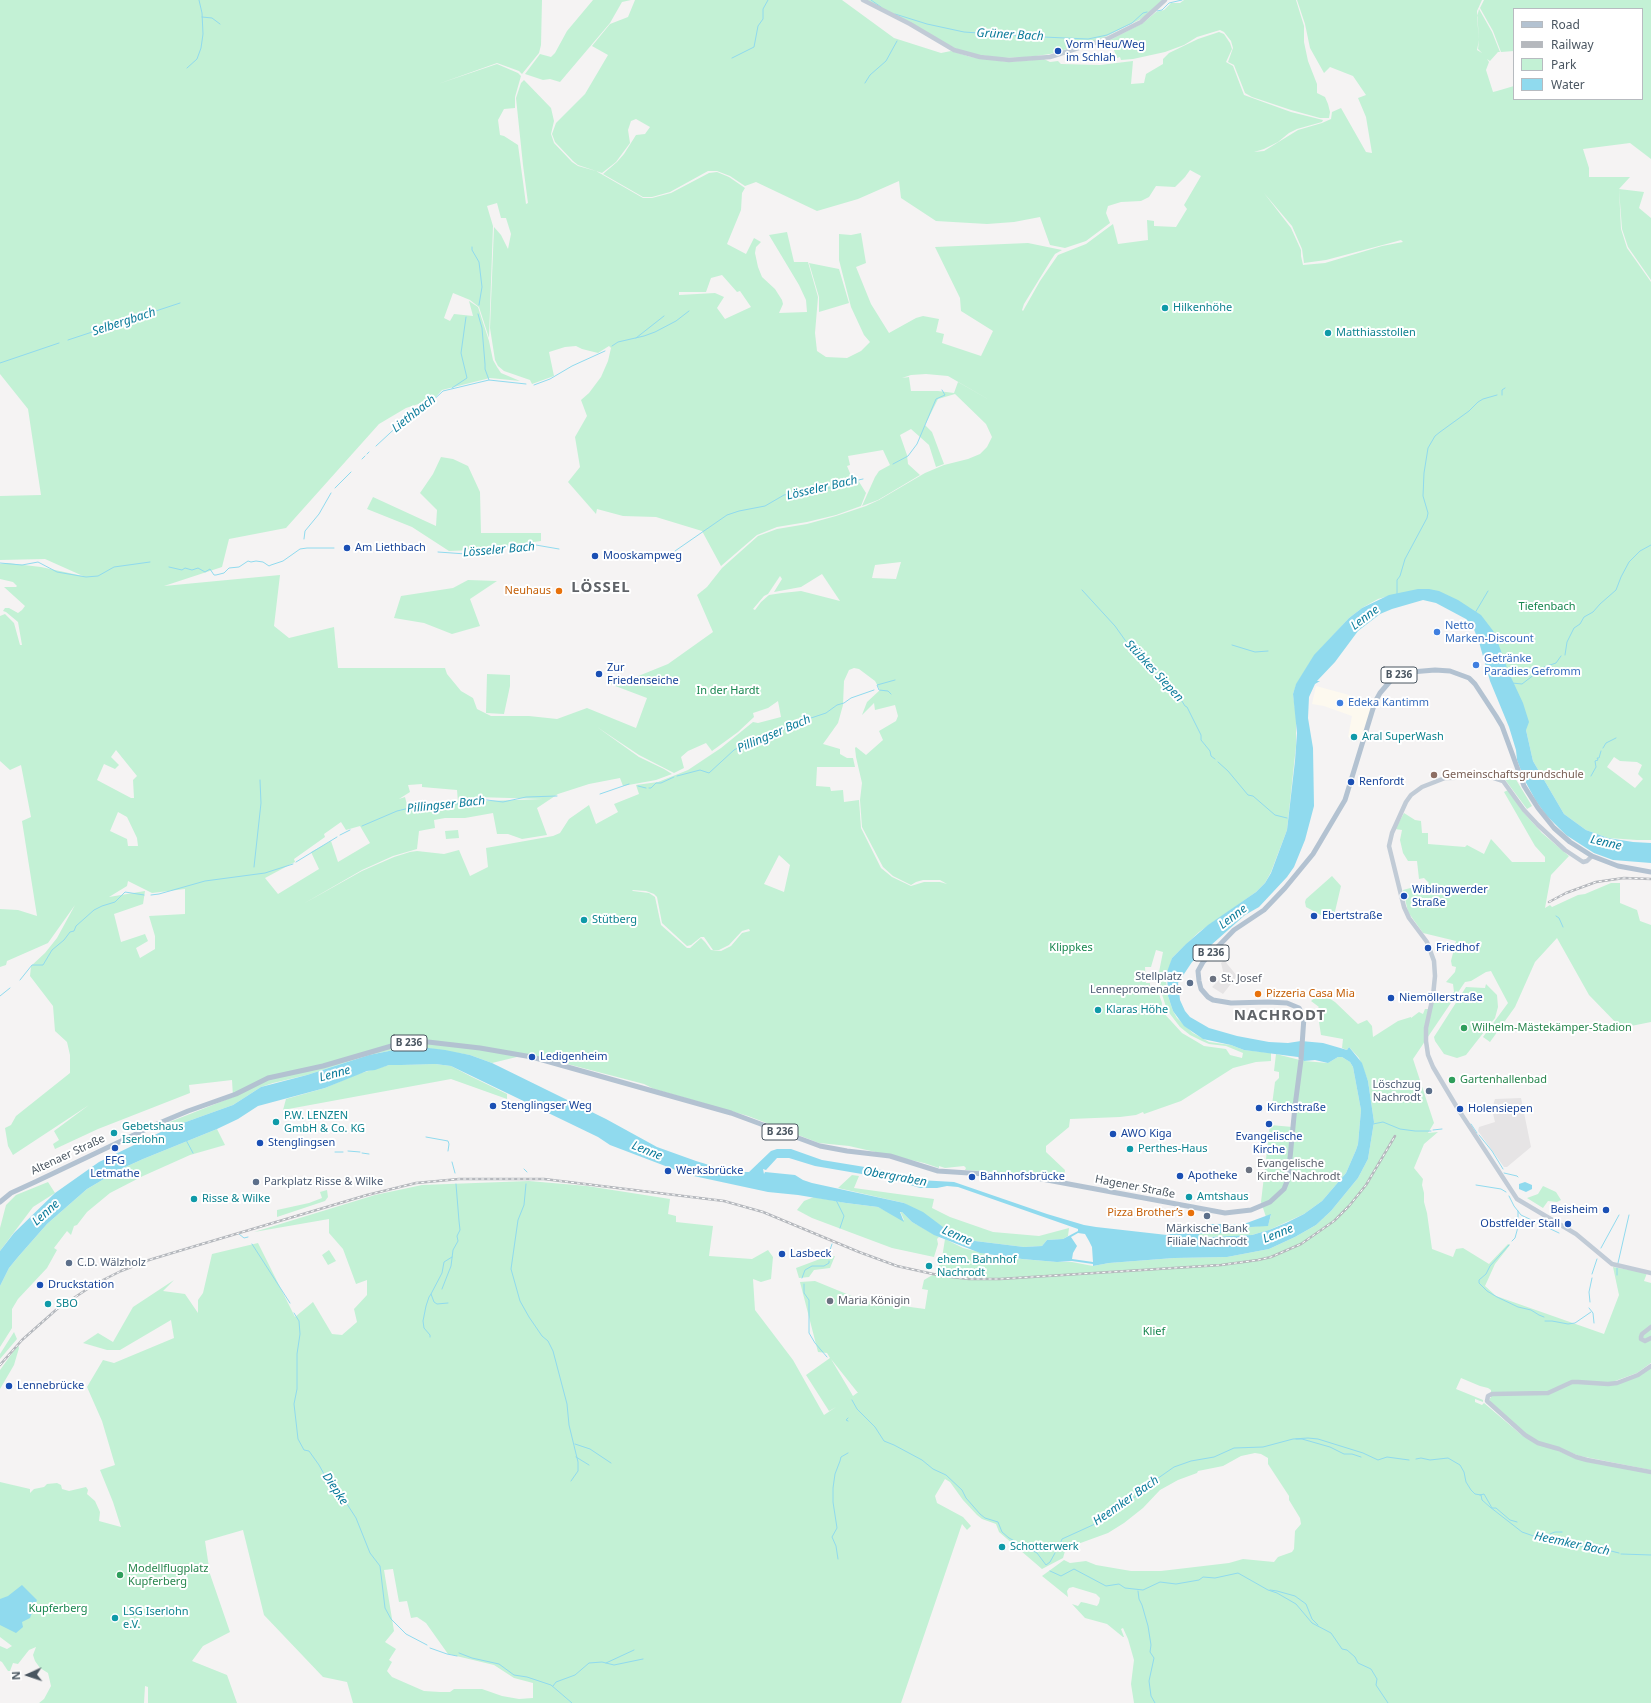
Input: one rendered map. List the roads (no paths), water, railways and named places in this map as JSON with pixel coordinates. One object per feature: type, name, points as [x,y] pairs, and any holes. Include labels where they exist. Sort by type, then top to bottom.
[{"type":"main road","points":[[863,0],[916,27],[954,50],[980,57],[1009,60],[1050,56],[1107,39],[1141,22],[1165,0]]},
{"type":"main road","name":"Hagener Straße","points":[[707,1106],[750,1119],[820,1146],[890,1156],[938,1171],[1031,1177],[1225,1213],[1237,1213],[1251,1210],[1270,1202],[1284,1189],[1288,1178],[1301,1060],[1303,1015],[1297,1007],[1287,1003],[1232,1003],[1213,1000],[1201,989],[1198,971],[1202,962],[1234,930],[1269,904],[1300,872],[1313,854],[1345,800],[1375,702],[1387,683],[1401,674],[1418,671],[1435,670],[1460,674],[1469,678],[1475,684],[1502,726],[1524,786],[1538,808],[1563,837],[1592,856]]},
{"type":"main road","points":[[1592,856],[1587,861],[1583,862],[1565,850],[1538,825],[1524,810],[1503,781],[1497,778],[1470,777],[1440,779],[1422,786],[1411,795],[1406,802],[1392,833],[1389,846],[1404,908],[1409,918],[1427,942],[1434,961],[1435,976],[1433,996],[1426,1028],[1428,1055],[1433,1067],[1458,1109],[1517,1199],[1576,1234],[1612,1264],[1651,1273]]},
{"type":"main road","name":"B 236","points":[[1592,856],[1618,866],[1651,872]]},
{"type":"main road","name":"Altenaer Straße","points":[[0,1202],[18,1190],[138,1133],[188,1111],[236,1094],[256,1083],[278,1075],[323,1066],[401,1044],[428,1042],[532,1057],[707,1106]]},
{"type":"main road","points":[[1651,1327],[1642,1334],[1641,1339],[1646,1341],[1651,1338]]},
{"type":"main road","points":[[1651,1366],[1638,1376],[1608,1384],[1572,1382],[1548,1393],[1492,1394],[1488,1396],[1487,1401],[1524,1435],[1538,1443],[1560,1449],[1576,1457],[1587,1460],[1651,1472]]},
{"type":"water","points":[[1418,589],[1439,591],[1458,600],[1481,615],[1494,632],[1509,673],[1523,703],[1529,722],[1526,730],[1533,761],[1564,814],[1586,830],[1608,838],[1651,843],[1651,863],[1613,860],[1594,853],[1566,835],[1546,815],[1525,781],[1517,760],[1516,750],[1509,727],[1490,681],[1479,642],[1473,627],[1466,619],[1436,603],[1423,600],[1380,614],[1358,631],[1335,662],[1317,681],[1320,681],[1315,684],[1309,697],[1308,718],[1313,748],[1314,806],[1305,840],[1294,867],[1287,877],[1259,907],[1245,915],[1192,962],[1178,983],[1180,1000],[1185,1011],[1190,1017],[1209,1028],[1237,1036],[1269,1042],[1288,1043],[1301,1041],[1323,1043],[1347,1050],[1349,1047],[1362,1063],[1368,1081],[1374,1122],[1368,1159],[1358,1178],[1331,1211],[1316,1225],[1295,1237],[1269,1249],[1227,1257],[1174,1258],[1109,1263],[1093,1266],[1093,1264],[1072,1261],[1057,1262],[1022,1259],[980,1253],[934,1235],[912,1222],[902,1212],[900,1212],[904,1222],[878,1207],[768,1192],[689,1175],[610,1145],[598,1137],[451,1066],[435,1064],[389,1065],[367,1071],[325,1088],[258,1106],[238,1119],[217,1129],[121,1169],[87,1189],[47,1224],[9,1268],[0,1286],[0,1251],[14,1233],[55,1193],[99,1162],[169,1128],[233,1105],[261,1087],[307,1075],[369,1055],[404,1048],[421,1047],[470,1055],[492,1063],[606,1119],[657,1147],[732,1172],[749,1172],[771,1151],[777,1149],[791,1149],[822,1160],[877,1169],[919,1180],[954,1182],[1047,1214],[1096,1227],[1167,1235],[1207,1224],[1244,1224],[1271,1214],[1268,1226],[1251,1227],[1227,1233],[1199,1234],[1199,1237],[1209,1237],[1252,1235],[1286,1223],[1304,1214],[1322,1201],[1346,1173],[1356,1150],[1358,1144],[1361,1110],[1353,1067],[1350,1062],[1342,1057],[1338,1057],[1328,1063],[1315,1060],[1304,1061],[1298,1057],[1244,1050],[1231,1045],[1203,1039],[1184,1026],[1173,1011],[1168,996],[1167,972],[1172,958],[1186,944],[1208,925],[1256,892],[1265,883],[1271,873],[1287,830],[1297,733],[1293,694],[1296,684],[1314,655],[1349,618],[1362,608],[1389,595]],"holes":[[[777,1158],[789,1158],[815,1166],[891,1179],[920,1188],[937,1188],[947,1186],[958,1187],[1078,1229],[1078,1231],[1063,1239],[1047,1240],[1042,1246],[1024,1247],[975,1241],[947,1230],[923,1212],[904,1203],[812,1183],[795,1175],[765,1172],[764,1174],[763,1169],[766,1170]],[[1078,1233],[1085,1234],[1089,1241],[1092,1247],[1093,1262],[1072,1259],[1073,1253],[1077,1246],[1071,1237]]]},
{"type":"water","points":[[1525,1182],[1532,1185],[1532,1189],[1526,1192],[1519,1189],[1519,1184]]},
{"type":"water","points":[[22,1585],[37,1600],[30,1618],[22,1622],[23,1627],[16,1633],[0,1625],[0,1599],[8,1596]]},
{"type":"waterway","points":[[187,68],[197,59],[201,48],[203,34],[202,13],[199,0]]},
{"type":"waterway","points":[[732,58],[754,47],[758,26],[763,19],[763,9],[768,0]]},
{"type":"waterway","name":"Grüner Bach","points":[[871,0],[881,7]]},
{"type":"waterway","name":"Grüner Bach","points":[[1157,11],[1162,10],[1169,3],[1182,0]]},
{"type":"waterway","name":"Grüner Bach","points":[[895,14],[927,24],[964,32],[1088,39],[1107,35],[1132,23],[1143,13],[1147,12]]},
{"type":"waterway","points":[[202,17],[212,18],[220,24]]},
{"type":"waterway","points":[[865,83],[870,75],[886,61],[897,41]]},
{"type":"waterway","points":[[472,247],[472,250],[479,262],[482,287],[479,305]]},
{"type":"waterway","name":"Selbergbach","points":[[68,340],[180,303]]},
{"type":"waterway","name":"Liethbach","points":[[612,346],[618,342],[655,332],[676,321],[689,311]]},
{"type":"waterway","points":[[478,314],[482,328],[485,369],[489,380]]},
{"type":"waterway","points":[[636,338],[664,316]]},
{"type":"waterway","points":[[452,388],[467,378],[461,353],[466,317]]},
{"type":"waterway","name":"Selbergbach","points":[[0,363],[59,343]]},
{"type":"waterway","name":"Liethbach","points":[[534,385],[550,379],[572,366],[605,351]]},
{"type":"waterway","name":"Liethbach","points":[[376,446],[416,409],[429,404],[443,391],[489,380],[526,384]]},
{"type":"waterway","name":"Tiefenbach","points":[[1502,395],[1502,390],[1505,388]]},
{"type":"waterway","name":"Lösseler Bach","points":[[893,464],[908,456],[917,444],[936,399],[945,395],[942,390]]},
{"type":"waterway","name":"Tiefenbach","points":[[1397,594],[1397,580],[1400,576],[1405,559],[1427,518],[1428,513],[1423,496],[1424,473],[1428,448],[1435,436],[1469,411],[1478,402],[1497,395]]},
{"type":"waterway","name":"Liethbach","points":[[362,459],[365,456]]},
{"type":"waterway","name":"Liethbach","points":[[335,488],[351,472]]},
{"type":"waterway","name":"Lösseler Bach","points":[[675,551],[727,515],[765,506],[784,495],[831,488],[840,484],[863,479]]},
{"type":"waterway","name":"Liethbach","points":[[304,539],[305,531],[319,514],[331,493]]},
{"type":"waterway","name":"Lösseler Bach","points":[[438,552],[466,554],[513,545],[530,544],[559,549]]},
{"type":"waterway","points":[[1565,655],[1567,642],[1574,628],[1580,624],[1584,617],[1593,612],[1616,590],[1629,562],[1640,551],[1651,545]]},
{"type":"waterway","name":"Lösseler Bach","points":[[169,567],[182,570],[185,568],[192,570],[198,568],[205,572],[210,569],[214,575],[216,575],[224,573],[229,568],[239,567],[248,561],[263,562],[269,566],[283,561],[300,549],[334,548]]},
{"type":"waterway","name":"Lösseler Bach","points":[[0,563],[22,565],[38,562],[57,572],[86,577],[98,576],[114,567],[150,562]]},
{"type":"waterway","name":"Stübkes Siepen","points":[[1082,590],[1115,626],[1130,647],[1139,653],[1149,665],[1155,669],[1174,692],[1177,693],[1187,707],[1201,735],[1201,740],[1210,751],[1211,756],[1215,759]]},
{"type":"waterway","points":[[1475,613],[1488,591]]},
{"type":"waterway","points":[[1232,645],[1255,652],[1268,651]]},
{"type":"waterway","points":[[1512,683],[1522,684],[1544,667],[1556,663],[1561,656]]},
{"type":"waterway","name":"Pillingser Bach","points":[[891,694],[888,691],[879,690],[877,685],[895,680]]},
{"type":"waterway","name":"Pillingser Bach","points":[[677,776],[700,770],[709,773],[734,750],[745,744],[760,740],[805,720],[826,713],[837,705],[844,703],[851,698],[874,690]]},
{"type":"waterway","points":[[1603,748],[1606,743],[1616,738]]},
{"type":"waterway","points":[[1591,776],[1596,767],[1595,761],[1598,760],[1597,758],[1599,758],[1601,751]]},
{"type":"waterway","name":"Stübkes Siepen","points":[[1218,762],[1228,771],[1248,795],[1253,796],[1275,815],[1287,818]]},
{"type":"waterway","name":"Pillingser Bach","points":[[649,788],[656,783],[661,783],[674,777]]},
{"type":"waterway","points":[[254,867],[261,803],[260,780]]},
{"type":"waterway","name":"Pillingser Bach","points":[[600,794],[629,784]]},
{"type":"waterway","name":"Pillingser Bach","points":[[638,786],[646,788]]},
{"type":"waterway","name":"Pillingser Bach","points":[[362,826],[397,811],[418,806],[440,803],[459,804],[479,799],[503,802],[526,797],[557,796]]},
{"type":"waterway","name":"Pillingser Bach","points":[[340,835],[350,830]]},
{"type":"waterway","name":"Pillingser Bach","points":[[296,862],[337,837]]},
{"type":"waterway","name":"Pillingser Bach","points":[[151,895],[205,881],[265,873],[293,864]]},
{"type":"waterway","name":"Pillingser Bach","points":[[20,980],[32,965],[43,965],[52,950],[64,940],[70,932],[74,931],[76,926],[94,910],[115,902],[125,892],[144,895]]},
{"type":"waterway","points":[[1556,916],[1559,918],[1563,927]]},
{"type":"waterway","name":"Pillingser Bach","points":[[0,996],[10,988]]},
{"type":"waterway","name":"Holensiepen","points":[[1373,1124],[1383,1122],[1400,1129],[1431,1131]]},
{"type":"waterway","name":"Holensiepen","points":[[1471,1124],[1477,1133]]},
{"type":"waterway","name":"Holensiepen","points":[[1433,1130],[1442,1129]]},
{"type":"waterway","name":"Holensiepen","points":[[1479,1135],[1492,1151],[1503,1169]]},
{"type":"waterway","points":[[426,1137],[448,1141],[448,1151]]},
{"type":"waterway","name":"Diepke","points":[[186,1140],[193,1153]]},
{"type":"waterway","points":[[348,1151],[360,1152]]},
{"type":"waterway","points":[[335,1152],[343,1152]]},
{"type":"waterway","points":[[362,1153],[369,1154]]},
{"type":"waterway","points":[[452,1162],[455,1173]]},
{"type":"waterway","points":[[524,1169],[527,1172]]},
{"type":"waterway","name":"Holensiepen","points":[[1504,1173],[1518,1177]]},
{"type":"waterway","points":[[442,1289],[451,1266],[453,1250],[458,1241],[457,1236],[460,1230],[456,1184]]},
{"type":"waterway","points":[[526,1184],[524,1205],[518,1220],[511,1269],[520,1301],[542,1336],[548,1341],[553,1351],[567,1404],[569,1425],[578,1462],[578,1471],[571,1481]]},
{"type":"waterway","points":[[1476,1185],[1501,1189],[1506,1192]]},
{"type":"waterway","points":[[1509,1196],[1521,1215],[1559,1233]]},
{"type":"waterway","points":[[836,1200],[844,1216],[840,1228]]},
{"type":"waterway","points":[[1512,1241],[1515,1238],[1518,1227],[1518,1211]]},
{"type":"waterway","points":[[1601,1248],[1619,1215]]},
{"type":"waterway","points":[[1618,1263],[1629,1215]]},
{"type":"waterway","name":"Diepke","points":[[239,1234],[244,1238],[248,1237]]},
{"type":"waterway","name":"Diepke","points":[[252,1244],[290,1303]]},
{"type":"waterway","points":[[830,1250],[832,1244]]},
{"type":"waterway","points":[[1509,1245],[1490,1266],[1486,1274],[1479,1280],[1479,1283],[1487,1291],[1497,1297],[1518,1307],[1531,1310],[1544,1317]]},
{"type":"waterway","points":[[448,1303],[437,1304],[434,1302],[431,1294],[442,1273],[444,1262],[452,1257]]},
{"type":"waterway","points":[[1592,1274],[1597,1259]]},
{"type":"waterway","points":[[802,1278],[805,1270],[812,1266],[824,1266],[829,1263],[829,1261]]},
{"type":"waterway","points":[[1617,1268],[1617,1275]]},
{"type":"waterway","points":[[1590,1302],[1589,1292],[1592,1278]]},
{"type":"waterway","points":[[804,1284],[804,1293],[809,1300],[809,1333],[827,1357]]},
{"type":"waterway","points":[[430,1337],[424,1328],[423,1321],[426,1306],[431,1294]]},
{"type":"waterway","points":[[1589,1308],[1593,1313],[1594,1323]]},
{"type":"waterway","points":[[1545,1321],[1568,1324],[1575,1323],[1591,1312]]},
{"type":"waterway","name":"Diepke","points":[[294,1313],[299,1321],[300,1334],[297,1354],[297,1389],[294,1404],[298,1439],[304,1450],[309,1451],[319,1465],[334,1492],[347,1504],[356,1518],[370,1553],[380,1566],[385,1608],[391,1619],[406,1634],[427,1645]]},
{"type":"waterway","points":[[852,1400],[857,1409],[875,1427],[884,1441],[922,1460],[933,1469],[946,1475],[962,1490],[966,1498],[980,1514],[985,1518],[998,1522],[1002,1532],[1009,1538],[1037,1553],[1046,1565],[1050,1562],[1055,1553]]},
{"type":"waterway","points":[[848,1418],[846,1420],[848,1421]]},
{"type":"waterway","name":"Heemker Bach","points":[[1058,1549],[1062,1539],[1095,1524],[1115,1507],[1143,1493],[1154,1481],[1174,1467],[1191,1461],[1214,1457],[1234,1448],[1263,1447],[1293,1439],[1308,1438],[1318,1439],[1363,1453],[1378,1460],[1387,1457],[1409,1460]]},
{"type":"waterway","points":[[1296,1439],[1302,1439],[1330,1447],[1344,1454],[1352,1454],[1361,1457]]},
{"type":"waterway","points":[[575,1444],[590,1449],[611,1463]]},
{"type":"waterway","points":[[838,1559],[836,1546],[832,1537],[837,1528],[833,1502],[833,1488],[835,1474],[841,1457],[848,1453]]},
{"type":"waterway","points":[[576,1457],[589,1465]]},
{"type":"waterway","name":"Heemker Bach","points":[[1416,1459],[1421,1458],[1430,1460],[1448,1458],[1460,1465],[1464,1472],[1466,1482],[1471,1490],[1475,1494],[1481,1495],[1482,1500],[1522,1532],[1542,1539],[1548,1538],[1554,1542],[1619,1553]]},
{"type":"waterway","name":"Heemker Bach","points":[[1480,1495],[1484,1494],[1492,1508],[1496,1508],[1510,1520],[1517,1522]]},
{"type":"waterway","points":[[1550,1534],[1562,1532]]},
{"type":"waterway","name":"Heemker Bach","points":[[1621,1554],[1651,1555]]},
{"type":"waterway","points":[[1050,1571],[1061,1576],[1074,1569],[1106,1586],[1119,1584],[1125,1588],[1143,1590],[1160,1582],[1176,1584],[1199,1580],[1203,1577],[1215,1578],[1238,1573],[1296,1604],[1312,1623],[1331,1633],[1342,1649],[1347,1650],[1355,1657],[1358,1663],[1371,1669],[1377,1679],[1376,1685],[1388,1703]]},
{"type":"waterway","points":[[1270,1590],[1295,1596],[1306,1604],[1312,1619],[1318,1625]]},
{"type":"waterway","points":[[1138,1591],[1139,1599],[1148,1626],[1151,1645],[1150,1652],[1154,1658],[1149,1681],[1151,1696],[1155,1703]]},
{"type":"waterway","name":"Diepke","points":[[430,1648],[457,1656]]},
{"type":"waterway","points":[[606,1663],[634,1650]]},
{"type":"waterway","name":"Diepke","points":[[459,1653],[472,1658],[499,1664],[514,1675],[527,1677],[551,1685],[572,1703]]},
{"type":"waterway","points":[[553,1686],[556,1682],[575,1675],[589,1663],[602,1662],[614,1665],[643,1659]]},
{"type":"railway","points":[[1549,902],[1566,893],[1596,882],[1624,878],[1651,879]]},
{"type":"railway","points":[[0,1365],[22,1340],[57,1309],[95,1284],[121,1271],[149,1260],[202,1244],[367,1195],[416,1183],[459,1179],[544,1179],[724,1201],[763,1212],[859,1252],[897,1266],[942,1276],[969,1279],[1000,1279],[1221,1265],[1271,1257],[1301,1244],[1334,1221],[1349,1206],[1366,1185],[1395,1136]]},
{"type":"place","name":"Vorm Heu/Weg im Schlah","points":[[1058,51]]},
{"type":"place","name":"Hilkenhöhe","points":[[1165,308]]},
{"type":"place","name":"Matthiasstollen","points":[[1328,333]]},
{"type":"place","name":"Am Liethbach","points":[[347,548]]},
{"type":"place","name":"Mooskampweg","points":[[595,556]]},
{"type":"place","name":"Neuhaus","points":[[559,591]]},
{"type":"place","name":"Netto Marken-Discount","points":[[1437,632]]},
{"type":"place","name":"Getränke Paradies Gefromm","points":[[1476,665]]},
{"type":"place","name":"Zur Friedenseiche","points":[[599,674]]},
{"type":"place","name":"Edeka Kantimm","points":[[1340,703]]},
{"type":"place","name":"Aral SuperWash","points":[[1354,737]]},
{"type":"place","name":"Gemeinschaftsgrundschule","points":[[1434,775]]},
{"type":"place","name":"Renfordt","points":[[1351,782]]},
{"type":"place","name":"Wiblingwerder Straße","points":[[1404,896]]},
{"type":"place","name":"Ebertstraße","points":[[1314,916]]},
{"type":"place","name":"Stütberg","points":[[584,920]]},
{"type":"place","name":"Friedhof","points":[[1428,948]]},
{"type":"place","name":"St. Josef","points":[[1213,979]]},
{"type":"place","name":"Stellplatz Lennepromenade","points":[[1190,983]]},
{"type":"place","name":"Pizzeria Casa Mia","points":[[1258,994]]},
{"type":"place","name":"Niemöllerstraße","points":[[1391,998]]},
{"type":"place","name":"Klaras Höhe","points":[[1098,1010]]},
{"type":"place","name":"Wilhelm-Mästekämper-Stadion","points":[[1464,1028]]},
{"type":"place","name":"Ledigenheim","points":[[532,1057]]},
{"type":"place","name":"Gartenhallenbad","points":[[1452,1080]]},
{"type":"place","name":"Löschzug Nachrodt","points":[[1429,1091]]},
{"type":"place","name":"Stenglingser Weg","points":[[493,1106]]},
{"type":"place","name":"Kirchstraße","points":[[1259,1108]]},
{"type":"place","name":"Holensiepen","points":[[1460,1109]]},
{"type":"place","name":"P.W. LENZEN GmbH & Co. KG","points":[[276,1122]]},
{"type":"place","name":"Evangelische Kirche","points":[[1269,1124]]},
{"type":"place","name":"Gebetshaus Iserlohn","points":[[114,1133]]},
{"type":"place","name":"AWO Kiga","points":[[1113,1134]]},
{"type":"place","name":"Stenglingsen","points":[[260,1143]]},
{"type":"place","name":"EFG Letmathe","points":[[115,1148]]},
{"type":"place","name":"Perthes-Haus","points":[[1130,1149]]},
{"type":"place","name":"Evangelische Kirche Nachrodt","points":[[1249,1170]]},
{"type":"place","name":"Werksbrücke","points":[[668,1171]]},
{"type":"place","name":"Apotheke","points":[[1180,1176]]},
{"type":"place","name":"Bahnhofsbrücke","points":[[972,1177]]},
{"type":"place","name":"Parkplatz Risse & Wilke","points":[[256,1182]]},
{"type":"place","name":"Amtshaus","points":[[1189,1197]]},
{"type":"place","name":"Risse & Wilke","points":[[194,1199]]},
{"type":"place","name":"Beisheim","points":[[1606,1210]]},
{"type":"place","name":"Pizza Brother’s","points":[[1191,1213]]},
{"type":"place","name":"Märkische Bank Filiale Nachrodt","points":[[1207,1216]]},
{"type":"place","name":"Obstfelder Stall","points":[[1568,1224]]},
{"type":"place","name":"Lasbeck","points":[[782,1254]]},
{"type":"place","name":"C.D. Wälzholz","points":[[69,1263]]},
{"type":"place","name":"ehem. Bahnhof Nachrodt","points":[[929,1266]]},
{"type":"place","name":"Druckstation","points":[[40,1285]]},
{"type":"place","name":"Maria Königin","points":[[830,1301]]},
{"type":"place","name":"SBO","points":[[48,1304]]},
{"type":"place","name":"Lennebrücke","points":[[9,1386]]},
{"type":"place","name":"Schotterwerk","points":[[1002,1547]]},
{"type":"place","name":"Modellflugplatz Kupferberg","points":[[120,1575]]},
{"type":"place","name":"LSG Iserlohn e.V.","points":[[115,1618]]},
{"type":"district","name":"LÖSSEL","points":[[601,588]]},
{"type":"district","name":"NACHRODT","points":[[1280,1016]]},
{"type":"water label","name":"Lenne","points":[[1365,618]]},
{"type":"water label","name":"Lenne","points":[[1606,843]]},
{"type":"water label","name":"Lenne","points":[[1233,917]]},
{"type":"water label","name":"Lenne","points":[[335,1074]]},
{"type":"water label","name":"Lenne","points":[[647,1151]]},
{"type":"water label","name":"Obergraben","points":[[895,1177]]},
{"type":"water label","name":"Lenne","points":[[46,1213]]},
{"type":"water label","name":"Lenne","points":[[1278,1234]]},
{"type":"water label","name":"Lenne","points":[[957,1236]]},
{"type":"park label","name":"In der Hardt","points":[[728,691]]},
{"type":"park label","name":"Klippkes","points":[[1071,948]]},
{"type":"park label","name":"Klief","points":[[1154,1332]]},
{"type":"park label","name":"Kupferberg","points":[[58,1609]]}]
